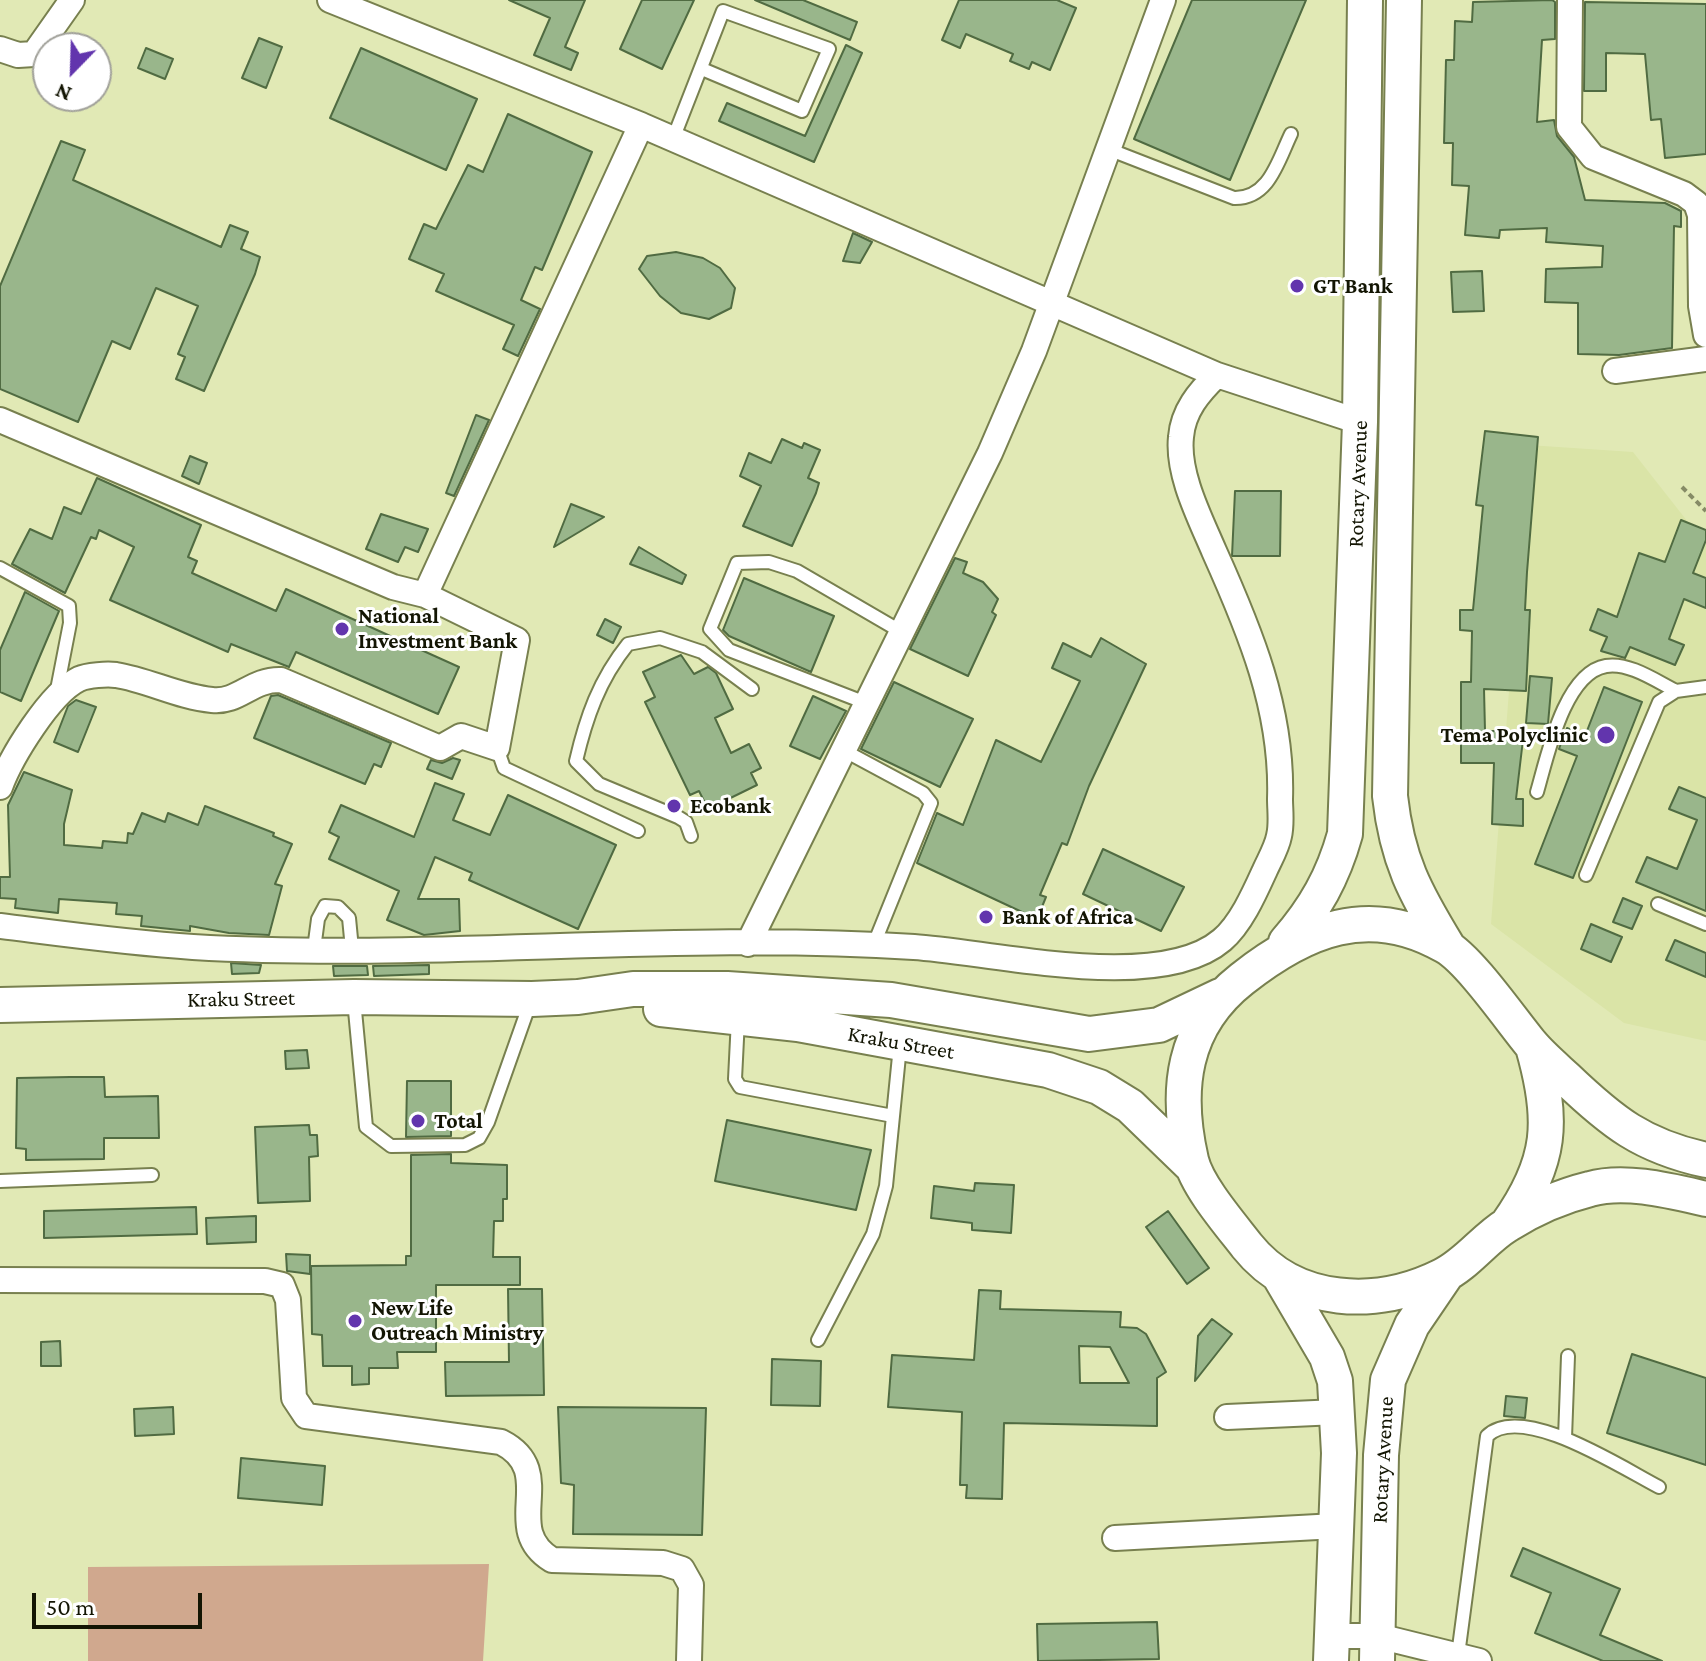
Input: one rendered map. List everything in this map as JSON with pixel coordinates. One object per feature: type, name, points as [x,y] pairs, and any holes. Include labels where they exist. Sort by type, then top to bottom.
[{"type":"main road","name":"Rotary Avenue","points":[[1280,948],[1315,909],[1335,867],[1345,834],[1360,422],[1365,0]]},
{"type":"main road","name":"Rotary Avenue","points":[[1404,0],[1390,796],[1395,839],[1405,869],[1448,947],[1508,1013],[1533,1046]]},
{"type":"main road","points":[[1362,171],[1401,173]]},
{"type":"main road","points":[[1448,947],[1388,926],[1357,924],[1321,931],[1280,948],[1220,996],[1195,1036],[1182,1086],[1183,1125],[1192,1167],[1251,1251],[1280,1277],[1326,1295],[1367,1298],[1403,1292],[1446,1275],[1507,1225],[1565,1197],[1594,1187],[1654,1189],[1706,1199]]},
{"type":"main road","name":"Kraku Street","points":[[0,1005],[354,997],[532,999],[578,997],[633,989],[799,992],[963,1010],[1089,1034],[1159,1025],[1220,996]]},
{"type":"main road","name":"Kraku Street","points":[[578,997],[634,1007],[738,1016],[1048,1070],[1099,1087],[1130,1106],[1192,1167]]},
{"type":"main road","points":[[1533,1046],[1601,1111],[1633,1136],[1663,1150],[1706,1160]]},
{"type":"main road","points":[[1507,1225],[1529,1194],[1542,1160],[1548,1127],[1544,1087],[1533,1046]]},
{"type":"main road","name":"Rotary Avenue","points":[[1378,1649],[1381,1455],[1388,1380],[1412,1325],[1446,1275]]},
{"type":"main road","name":"Rotary Avenue","points":[[1280,1277],[1327,1357],[1335,1381],[1336,1526],[1332,1649]]},
{"type":"street","points":[[0,49],[18,55],[34,54],[72,0]]},
{"type":"street","points":[[330,0],[641,125],[1217,375],[1360,422]]},
{"type":"street","points":[[748,944],[900,631],[965,510],[1052,301],[1163,0]]},
{"type":"street","points":[[1570,0],[1569,127],[1593,157],[1684,194],[1696,203],[1700,215],[1701,306],[1706,335]]},
{"type":"street","points":[[425,595],[641,125]]},
{"type":"street","points":[[1615,371],[1706,359]]},
{"type":"street","points":[[0,926],[194,947],[352,949],[874,944],[1106,967],[1184,959],[1221,941],[1242,913],[1279,837],[1281,782],[1278,732],[1267,684],[1200,520],[1181,457],[1181,434],[1187,413],[1198,392],[1217,375]]},
{"type":"street","points":[[0,420],[393,587],[425,595],[517,640],[497,748],[461,736],[440,748],[281,680],[264,680],[231,700],[212,700],[113,674],[80,678],[55,698],[7,769],[0,787]]},
{"type":"street","points":[[0,1280],[265,1281],[282,1285],[288,1300],[294,1398],[306,1416],[501,1442],[519,1451],[528,1464],[530,1539],[538,1551],[552,1560],[663,1563],[682,1569],[691,1585],[689,1661]]},
{"type":"street","points":[[1227,1417],[1337,1412]]},
{"type":"street","points":[[1115,1538],[1336,1526]]},
{"type":"street","points":[[1332,1649],[1378,1649],[1468,1658]]},
{"type":"lane","points":[[673,139],[723,11],[829,49],[802,111],[702,69]]},
{"type":"lane","points":[[1108,149],[1234,198],[1249,199],[1259,193],[1271,176],[1291,134]]},
{"type":"lane","points":[[866,703],[729,650],[710,629],[737,563],[769,562],[797,571],[900,631]]},
{"type":"lane","points":[[0,568],[69,606],[70,623],[55,698]]},
{"type":"lane","points":[[691,836],[686,822],[599,784],[576,761],[586,717],[610,666],[628,644],[660,638],[702,652],[752,689]]},
{"type":"lane","points":[[1537,792],[1559,716],[1591,672],[1608,666],[1634,670],[1676,691]]},
{"type":"lane","points":[[1586,875],[1659,702],[1676,691],[1706,687]]},
{"type":"lane","points":[[497,748],[504,768],[638,831]]},
{"type":"lane","points":[[843,750],[923,793],[931,803],[874,944]]},
{"type":"lane","points":[[1658,904],[1706,924]]},
{"type":"lane","points":[[314,949],[318,919],[325,906],[338,907],[349,918],[352,949]]},
{"type":"lane","points":[[354,997],[366,1127],[391,1146],[465,1145],[479,1138],[488,1122],[532,999]]},
{"type":"lane","points":[[738,1016],[735,1079],[740,1087],[893,1116]]},
{"type":"lane","points":[[818,1340],[873,1234],[886,1186],[900,1043]]},
{"type":"lane","points":[[0,1181],[152,1175]]},
{"type":"lane","points":[[1565,1438],[1568,1356]]},
{"type":"lane","points":[[1468,1658],[1487,1436],[1497,1426],[1514,1425],[1565,1438],[1659,1487]]},
{"type":"path","points":[[1682,487],[1706,511]]},
{"type":"shaded area","name":"Tema Polyclinic","points":[[1528,445],[1633,452],[1706,545],[1706,1041],[1624,1023],[1491,924]]},
{"type":"shaded area","points":[[489,1564],[483,1661],[88,1661],[88,1567]]},
{"type":"building","points":[[509,0],[585,0],[565,47],[578,53],[571,70],[534,55],[550,18]]},
{"type":"building","points":[[642,0],[694,0],[662,69],[620,49]]},
{"type":"building","points":[[755,0],[803,0],[857,22],[850,40]]},
{"type":"building","points":[[959,0],[1057,0],[1076,8],[1050,70],[1032,62],[1029,69],[1010,61],[1013,54],[966,34],[960,48],[942,40]]},
{"type":"building","points":[[1192,0],[1306,0],[1230,180],[1134,139]]},
{"type":"building","points":[[1473,2],[1555,2],[1555,39],[1542,40],[1537,122],[1554,120],[1557,136],[1574,157],[1585,200],[1665,203],[1681,211],[1681,227],[1674,226],[1672,348],[1619,355],[1578,354],[1578,303],[1545,302],[1546,269],[1602,267],[1603,246],[1546,242],[1547,228],[1500,230],[1499,238],[1465,235],[1469,186],[1452,185],[1453,143],[1444,143],[1446,60],[1454,60],[1455,21],[1472,22]]},
{"type":"building","points":[[1585,2],[1706,4],[1706,154],[1665,158],[1661,119],[1651,120],[1645,54],[1606,53],[1606,91],[1584,91]]},
{"type":"building","points":[[259,38],[282,47],[266,88],[242,78]]},
{"type":"building","points":[[846,45],[862,53],[814,162],[719,121],[727,103],[805,136]]},
{"type":"building","points":[[146,48],[173,59],[165,79],[138,68]]},
{"type":"building","points":[[361,48],[477,99],[446,170],[330,118]]},
{"type":"building","points":[[508,114],[592,152],[542,270],[535,267],[521,300],[540,309],[518,356],[503,349],[514,325],[436,291],[444,274],[409,259],[424,224],[436,229],[468,165],[483,172]]},
{"type":"building","points":[[61,141],[85,150],[73,180],[221,247],[230,225],[248,232],[241,249],[260,257],[204,391],[176,379],[185,357],[178,354],[198,306],[156,288],[130,349],[112,341],[78,422],[0,389],[0,286]]},
{"type":"building","points":[[853,233],[872,242],[860,263],[843,261]]},
{"type":"building","points":[[676,252],[703,258],[720,268],[735,288],[731,308],[709,319],[681,313],[660,296],[639,269],[647,256]]},
{"type":"building","points":[[1482,271],[1484,311],[1453,312],[1451,272]]},
{"type":"building","points":[[476,415],[489,420],[454,496],[446,493]]},
{"type":"building","points":[[1485,431],[1538,437],[1525,610],[1530,610],[1526,691],[1484,689],[1485,731],[1524,731],[1516,799],[1523,799],[1523,826],[1492,824],[1494,763],[1461,763],[1461,682],[1471,682],[1472,631],[1460,630],[1460,610],[1473,610],[1483,506],[1476,505]]},
{"type":"building","points":[[782,439],[802,448],[804,443],[820,450],[808,478],[819,483],[792,546],[743,526],[761,486],[740,476],[749,453],[771,463]]},
{"type":"building","points":[[190,456],[207,463],[199,484],[182,476]]},
{"type":"building","points":[[97,478],[201,525],[188,557],[197,561],[192,573],[276,611],[286,589],[459,667],[438,714],[296,652],[289,667],[231,644],[228,652],[110,600],[134,547],[99,530],[96,539],[91,537],[65,593],[12,564],[30,529],[52,539],[64,507],[81,514]]},
{"type":"building","points":[[1235,491],[1281,491],[1280,556],[1232,556]]},
{"type":"building","points":[[571,504],[604,517],[554,547]]},
{"type":"building","points":[[381,514],[428,529],[418,552],[405,547],[398,562],[366,549]]},
{"type":"building","points":[[1681,520],[1706,530],[1706,540],[1693,573],[1706,578],[1706,608],[1684,599],[1669,639],[1684,645],[1675,665],[1630,647],[1625,658],[1601,651],[1607,637],[1590,630],[1598,609],[1617,617],[1639,553],[1665,562]]},
{"type":"building","points":[[639,547],[686,575],[682,584],[630,564]]},
{"type":"building","points":[[955,558],[967,562],[963,573],[983,582],[998,599],[992,612],[996,615],[968,676],[910,649]]},
{"type":"building","points":[[744,578],[834,616],[811,672],[729,636],[723,630]]},
{"type":"building","points":[[25,592],[59,611],[21,701],[0,692],[0,650]]},
{"type":"building","points":[[605,619],[621,627],[613,643],[597,635]]},
{"type":"building","points":[[1101,638],[1146,664],[1089,786],[1067,845],[1062,843],[1040,895],[1046,897],[1037,919],[917,863],[937,813],[963,825],[996,740],[1041,762],[1080,681],[1052,668],[1063,643],[1091,657]]},
{"type":"building","points":[[681,655],[694,674],[708,667],[716,673],[733,709],[715,718],[731,753],[749,744],[761,768],[751,773],[757,785],[708,809],[699,791],[690,795],[645,702],[655,697],[643,672]]},
{"type":"building","points":[[1530,676],[1552,678],[1548,724],[1526,723]]},
{"type":"building","points":[[894,682],[973,719],[940,787],[861,749]]},
{"type":"building","points":[[1604,687],[1642,702],[1573,878],[1535,864],[1577,756],[1559,749],[1567,728],[1585,736]]},
{"type":"building","points":[[278,695],[391,743],[381,767],[374,764],[365,784],[254,738],[271,696]]},
{"type":"building","points":[[813,696],[846,711],[820,759],[790,746]]},
{"type":"building","points":[[76,700],[96,707],[78,752],[54,742],[68,706]]},
{"type":"building","points":[[453,758],[460,760],[452,779],[427,769],[431,760],[442,763]]},
{"type":"building","points":[[24,772],[72,790],[64,824],[64,845],[102,848],[103,841],[127,843],[128,833],[133,834],[142,813],[165,822],[168,813],[198,825],[205,806],[274,833],[273,836],[292,844],[275,884],[282,886],[269,935],[229,933],[190,926],[190,931],[141,926],[142,916],[116,914],[117,903],[59,899],[58,913],[15,908],[16,899],[0,898],[0,877],[10,877],[8,805]]},
{"type":"building","points":[[435,783],[464,794],[453,820],[490,835],[508,795],[616,845],[578,929],[469,880],[472,873],[435,857],[418,899],[459,899],[460,931],[424,935],[387,920],[399,891],[329,859],[339,837],[329,832],[341,805],[414,837]]},
{"type":"building","points":[[1679,787],[1706,798],[1706,911],[1636,882],[1647,857],[1677,869],[1697,820],[1669,809]]},
{"type":"building","points":[[1103,849],[1184,887],[1161,931],[1083,894]]},
{"type":"building","points":[[1623,898],[1642,906],[1632,929],[1613,922]]},
{"type":"building","points":[[1591,924],[1622,937],[1611,962],[1581,949]]},
{"type":"building","points":[[1675,940],[1706,953],[1706,977],[1666,960]]},
{"type":"building","points":[[231,963],[261,965],[259,973],[232,974]]},
{"type":"building","points":[[429,965],[429,974],[374,976],[373,966]]},
{"type":"building","points":[[333,966],[367,966],[368,975],[334,976]]},
{"type":"building","points":[[307,1050],[309,1068],[286,1069],[285,1051]]},
{"type":"building","points":[[104,1077],[105,1097],[158,1096],[159,1138],[104,1138],[104,1159],[26,1160],[26,1149],[16,1148],[17,1078]]},
{"type":"building","points":[[407,1081],[451,1081],[451,1136],[406,1137]]},
{"type":"building","points":[[727,1120],[871,1150],[856,1210],[715,1181]]},
{"type":"building","points":[[309,1125],[310,1135],[317,1135],[318,1156],[309,1157],[310,1201],[258,1203],[255,1127]]},
{"type":"building","points":[[451,1154],[451,1163],[507,1165],[507,1199],[503,1199],[503,1221],[494,1221],[493,1257],[520,1257],[520,1285],[436,1285],[436,1352],[397,1352],[398,1368],[369,1368],[369,1384],[352,1385],[352,1366],[323,1366],[322,1335],[312,1334],[311,1266],[406,1265],[406,1256],[411,1256],[411,1155]]},
{"type":"building","points":[[975,1183],[1014,1185],[1011,1233],[972,1230],[972,1223],[931,1218],[934,1186],[974,1191]]},
{"type":"building","points":[[196,1207],[197,1234],[44,1238],[44,1211]]},
{"type":"building","points":[[1168,1211],[1209,1268],[1187,1284],[1146,1227]]},
{"type":"building","points":[[256,1216],[256,1242],[207,1244],[206,1218]]},
{"type":"building","points":[[286,1254],[310,1255],[310,1274],[287,1271]]},
{"type":"building","points":[[508,1289],[542,1289],[544,1395],[446,1396],[445,1362],[509,1362]]},
{"type":"building","points":[[979,1290],[1001,1291],[1000,1309],[1121,1312],[1120,1327],[1137,1328],[1146,1334],[1166,1372],[1157,1378],[1157,1426],[1004,1423],[1002,1499],[966,1498],[967,1485],[960,1485],[962,1412],[888,1407],[892,1355],[974,1360]],"holes":[[[1079,1346],[1110,1347],[1129,1383],[1080,1383]]]},
{"type":"building","points":[[1212,1319],[1232,1334],[1195,1381],[1198,1336]]},
{"type":"building","points":[[60,1341],[61,1366],[41,1366],[41,1342]]},
{"type":"building","points":[[1632,1354],[1706,1378],[1706,1465],[1607,1433]]},
{"type":"building","points":[[772,1359],[821,1361],[820,1406],[771,1405]]},
{"type":"building","points":[[1506,1396],[1527,1398],[1525,1418],[1504,1416]]},
{"type":"building","points":[[173,1407],[174,1434],[135,1436],[134,1409]]},
{"type":"building","points":[[558,1407],[706,1408],[702,1535],[573,1534],[574,1485],[561,1483]]},
{"type":"building","points":[[241,1458],[325,1466],[322,1505],[238,1498]]},
{"type":"building","points":[[1523,1548],[1620,1589],[1600,1635],[1662,1661],[1603,1661],[1535,1633],[1551,1593],[1511,1576]]},
{"type":"building","points":[[1157,1622],[1159,1659],[1038,1661],[1037,1624]]},
{"type":"place","name":"GT Bank","points":[[1297,286]]},
{"type":"place","name":"National Investment Bank","points":[[342,629]]},
{"type":"place","name":"Tema Polyclinic","points":[[1606,735]]},
{"type":"place","name":"Ecobank","points":[[674,806]]},
{"type":"place","name":"Bank of Africa","points":[[986,917]]},
{"type":"place","name":"Total","points":[[418,1121]]},
{"type":"place","name":"New Life Outreach Ministry","points":[[355,1321]]}]
